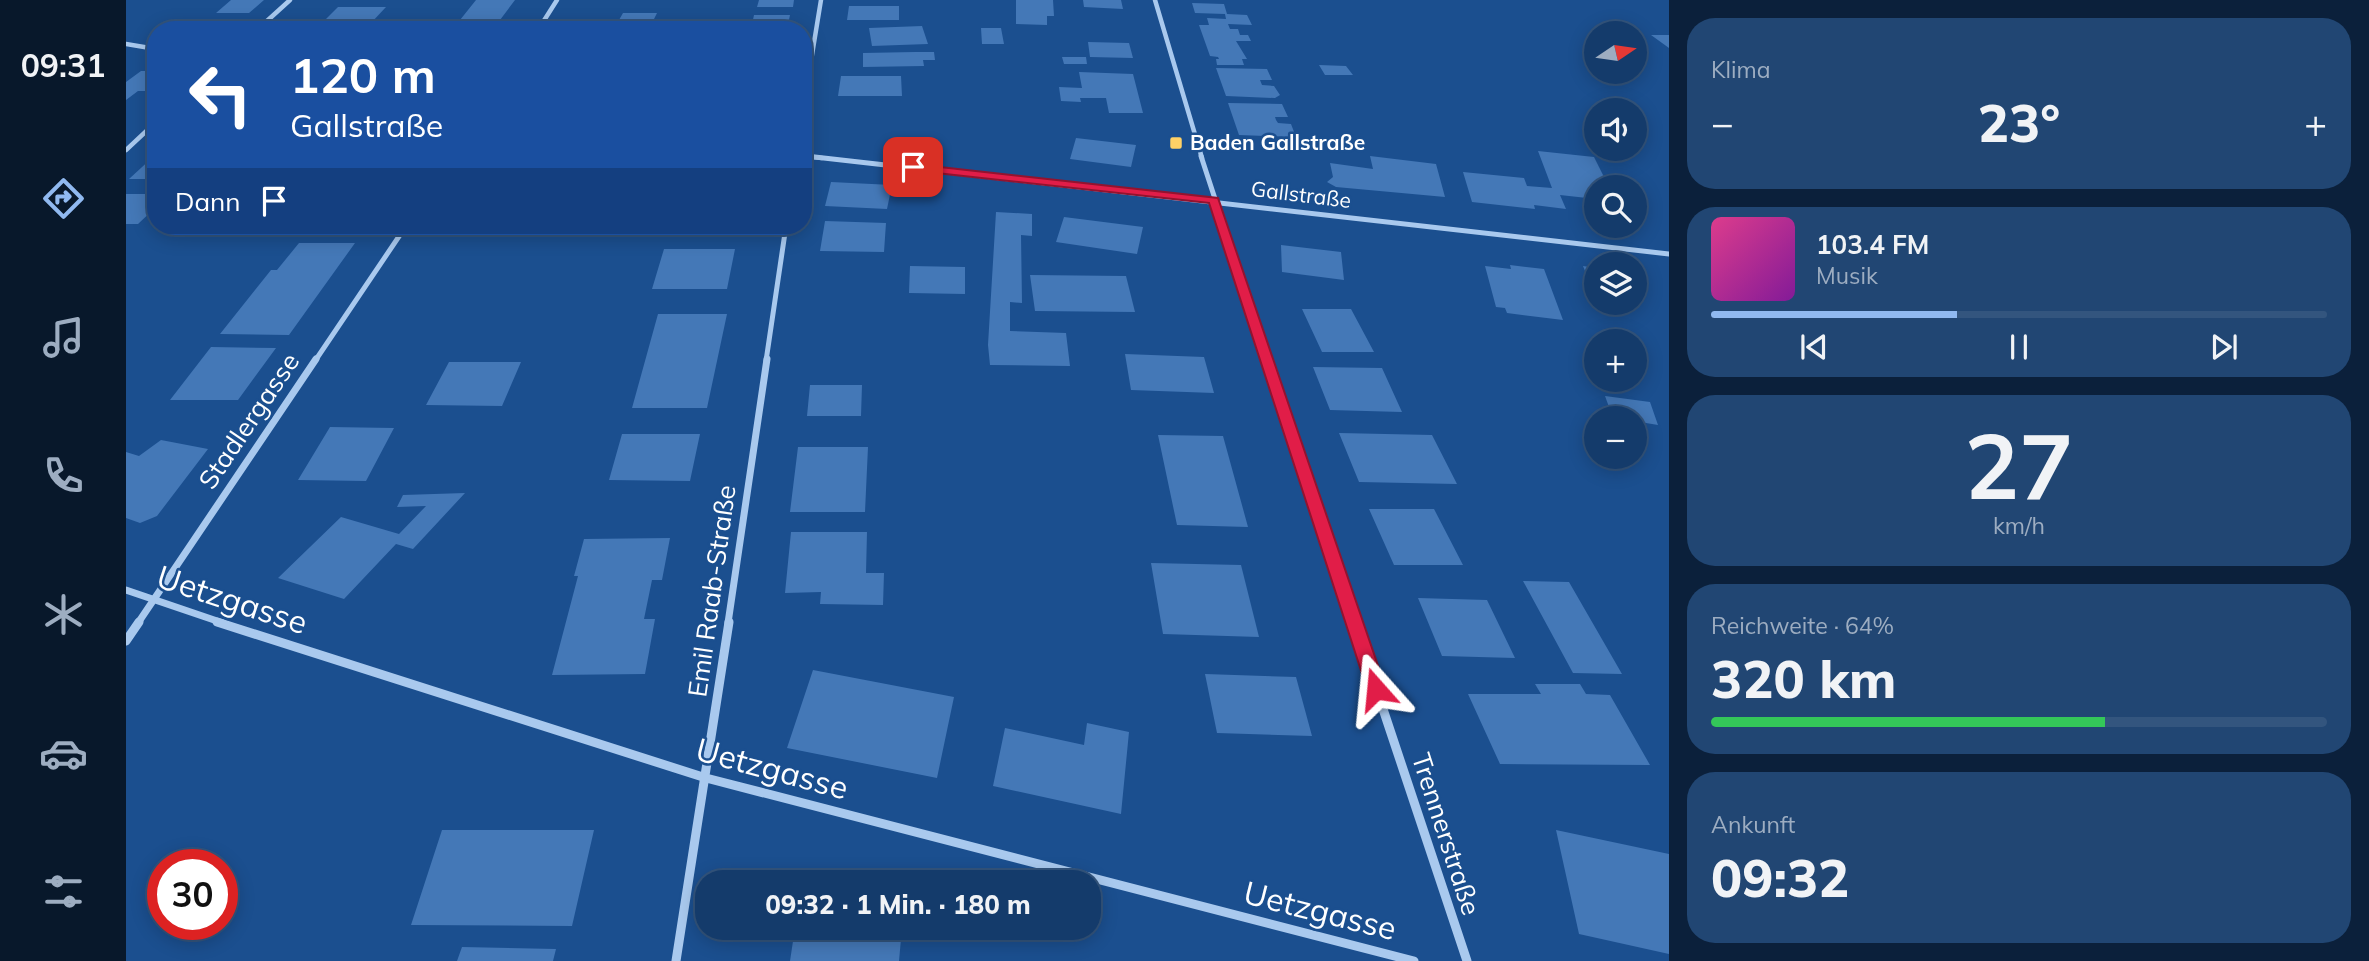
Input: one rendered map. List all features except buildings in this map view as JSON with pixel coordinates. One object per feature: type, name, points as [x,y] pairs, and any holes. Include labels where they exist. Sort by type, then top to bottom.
[{"type":"street","points":[[267,21],[290,0]]},
{"type":"street","points":[[544,21],[557,0]]},
{"type":"street","points":[[812,55],[821,0]]},
{"type":"street","name":"Trennerstraße","points":[[1155,0],[1214,200],[1467,961]]},
{"type":"street","points":[[126,44],[147,48]]},
{"type":"street","points":[[126,150],[147,130]]},
{"type":"street","name":"Gallstraße","points":[[812,157],[1214,200],[1669,254]]},
{"type":"street","name":"Stadlergasse","points":[[126,641],[400,235]]},
{"type":"street","name":"Emil Raab-Straße","points":[[676,961],[706,778],[785,235]]},
{"type":"street","name":"Uetzgasse","points":[[126,590],[153,601],[706,778],[1414,961]]},
{"type":"place","name":"Baden Gallstraße","points":[[1176,143]]},
{"type":"route","points":[[913,167],[1214,200],[1376,689]]}]
